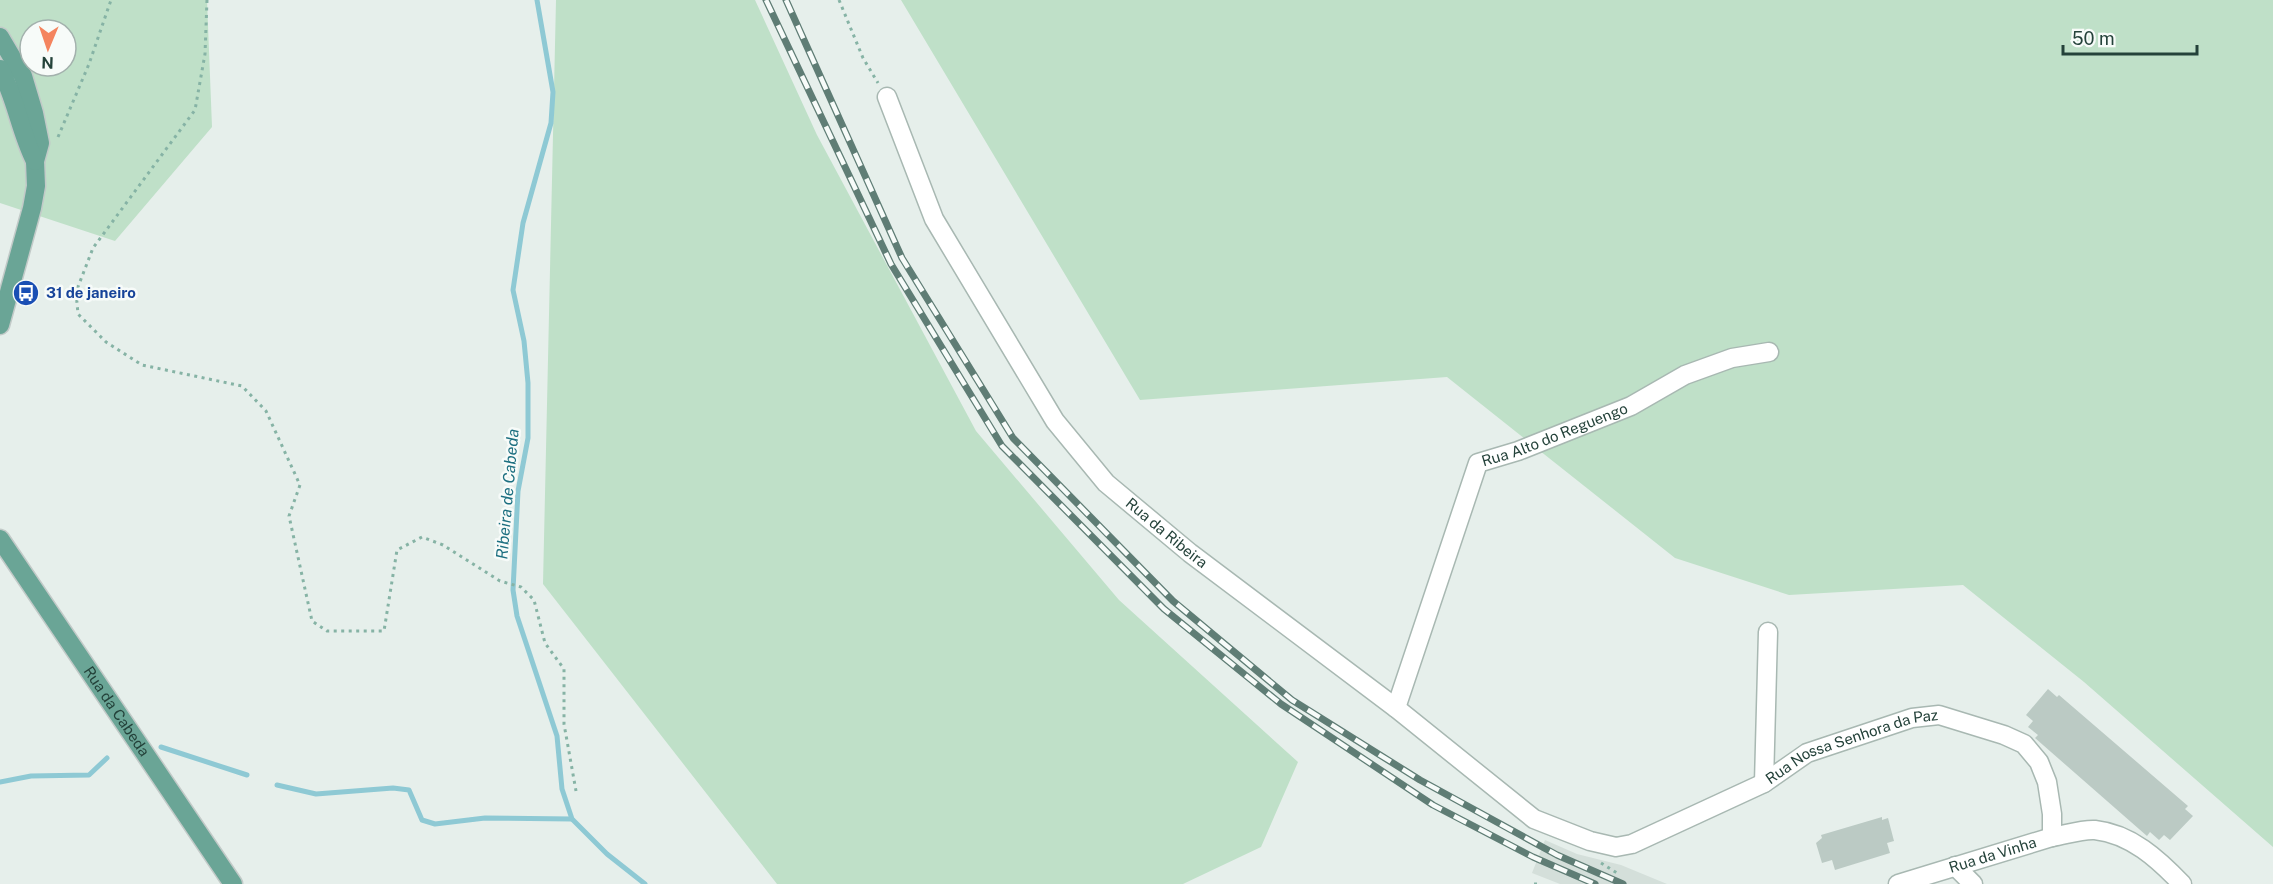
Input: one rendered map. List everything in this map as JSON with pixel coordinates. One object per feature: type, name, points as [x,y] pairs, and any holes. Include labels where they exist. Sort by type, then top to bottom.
[{"type":"main road","points":[[0,37],[23,76],[40,143],[35,161],[36,186],[32,208],[0,323]]},
{"type":"main road","points":[[0,69],[11,92],[26,145],[35,161]]},
{"type":"main road","name":"Rua da Cabeda","points":[[0,539],[233,884]]},
{"type":"street","name":"Rua da Ribeira","points":[[887,97],[934,219],[1055,420],[1106,483],[1190,553],[1396,708],[1534,819],[1590,841]]},
{"type":"street","name":"Rua Alto do Reguengo","points":[[1396,708],[1478,464],[1518,451],[1631,406],[1694,372],[1732,358],[1768,352]]},
{"type":"street","points":[[1764,783],[1768,632]]},
{"type":"street","name":"Rua Nossa Senhora da Paz","points":[[1590,841],[1616,847],[1632,844],[1764,783],[1808,753],[1912,718],[1939,715],[2004,735],[2024,744],[2039,762],[2046,782],[2052,814],[2052,837]]},
{"type":"street","points":[[2052,837],[2094,830],[2132,841],[2154,856],[2182,884]]},
{"type":"street","name":"Rua da Vinha","points":[[1898,884],[2052,837]]},
{"type":"street","points":[[1955,866],[1973,884]]},
{"type":"path","points":[[56,142],[89,64],[111,0]]},
{"type":"path","points":[[207,0],[205,54],[195,110],[93,248],[76,292],[78,314],[106,342],[142,365],[242,386],[266,411],[300,485],[290,516],[312,621],[327,632],[384,631],[398,550],[422,537],[443,546],[506,583],[521,587],[534,600],[545,643],[564,669],[564,724],[576,791]]},
{"type":"path","points":[[839,0],[863,57],[887,97]]},
{"type":"shaded area","points":[[1545,840],[1577,854],[1621,865],[1667,884],[1560,884],[1532,873]]},
{"type":"green space","points":[[0,0],[207,0],[212,127],[115,241],[0,203]]},
{"type":"green space","points":[[556,0],[755,0],[817,135],[976,431],[1119,600],[1298,762],[1261,847],[1183,884],[777,884],[543,584]]},
{"type":"green space","points":[[901,0],[2273,0],[2273,847],[2084,682],[1963,585],[1789,595],[1675,558],[1447,377],[1140,400]]},
{"type":"building","points":[[2048,689],[2057,697],[2059,695],[2188,806],[2185,809],[2193,816],[2170,840],[2164,835],[2159,840],[2150,832],[2147,836],[2035,738],[2038,735],[2028,727],[2033,721],[2026,715]]},
{"type":"building","points":[[1882,817],[1882,820],[1888,818],[1894,841],[1887,843],[1890,853],[1835,870],[1832,860],[1822,863],[1816,843],[1822,838],[1821,835]]},
{"type":"waterway","name":"Ribeira de Cabeda","points":[[537,0],[553,92],[551,123],[523,223],[513,290],[524,341],[528,383],[528,438],[518,491],[513,590],[517,616],[557,736],[562,789],[572,819],[607,854],[645,884]]},
{"type":"waterway","points":[[161,747],[247,775]]},
{"type":"waterway","points":[[0,782],[31,776],[89,775],[107,758]]},
{"type":"waterway","points":[[277,785],[316,794],[393,788],[409,790],[422,820],[435,824],[485,818],[572,819]]},
{"type":"railway","points":[[766,0],[891,264],[1002,446],[1164,609],[1281,704],[1433,805],[1533,857],[1595,884]]},
{"type":"railway","points":[[786,0],[902,258],[1013,438],[1173,601],[1292,700],[1420,780],[1557,855],[1623,884]]},
{"type":"place","name":"31 de janeiro","points":[[26,293]]}]
